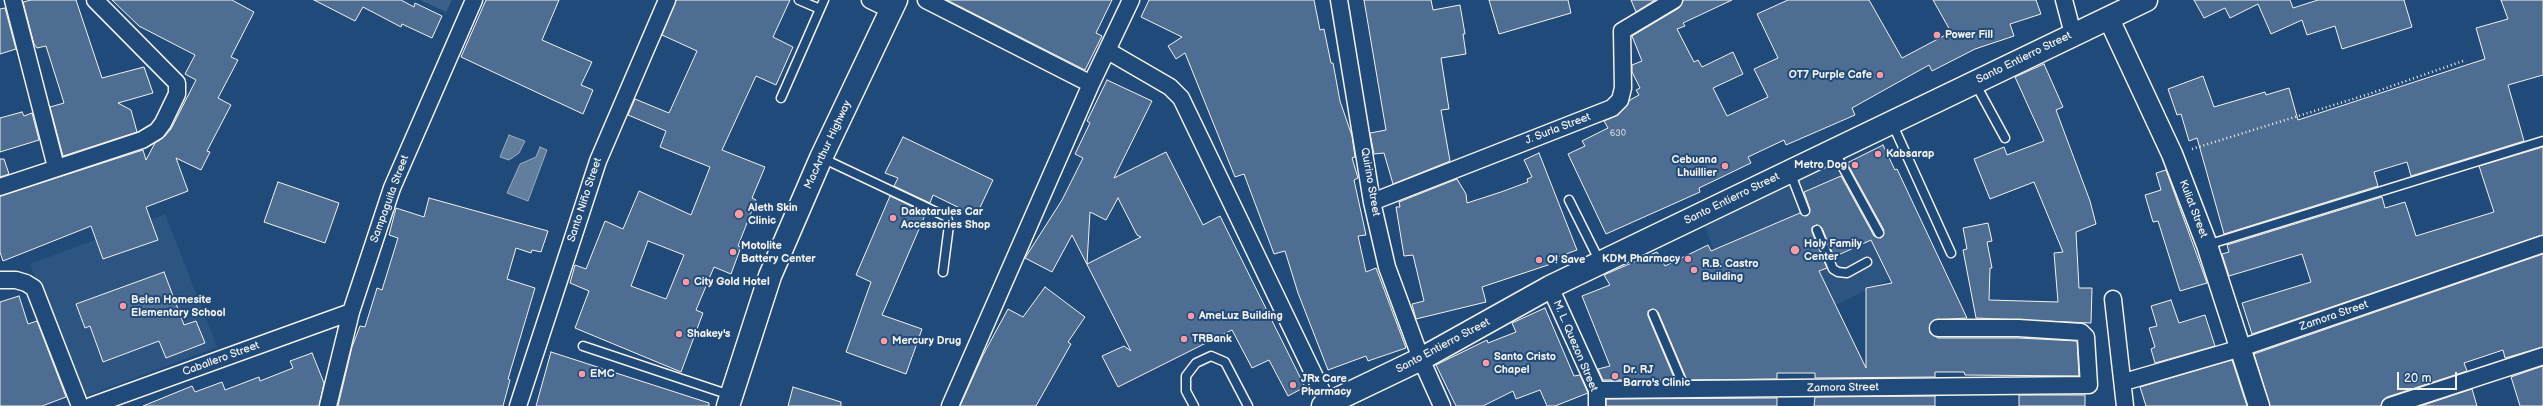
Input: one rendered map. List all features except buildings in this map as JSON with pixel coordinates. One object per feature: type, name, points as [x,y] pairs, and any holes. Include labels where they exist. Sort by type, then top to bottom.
[{"type":"main road","name":"Santo Entierro Street","points":[[1325,405],[1421,359],[1550,287],[2146,0]]},
{"type":"main road","name":"MacArthur Highway","points":[[730,401],[770,276],[821,158],[894,5]]},
{"type":"street","points":[[14,0],[56,167]]},
{"type":"street","points":[[0,187],[152,136],[163,123],[177,94],[178,88],[174,78],[95,0]]},
{"type":"street","name":"Sampaguita Street","points":[[328,406],[351,312],[392,188],[474,0]]},
{"type":"street","name":"Santo Niño Street","points":[[518,406],[598,161],[667,0]]},
{"type":"street","points":[[870,0],[894,5]]},
{"type":"street","points":[[926,0],[1091,84]]},
{"type":"street","points":[[950,406],[1091,84],[1132,0]]},
{"type":"street","name":"Quirino Street","points":[[1339,0],[1372,202],[1387,267],[1421,359],[1442,406]]},
{"type":"street","name":"J. Surla Street","points":[[1372,202],[1612,108],[1620,100],[1623,88],[1622,31],[1674,0]]},
{"type":"street","points":[[2064,0],[2073,34]]},
{"type":"street","name":"Kuliat Street","points":[[2109,19],[2172,154],[2207,245],[2259,406]]},
{"type":"street","points":[[1108,51],[1170,87],[1181,98],[1325,405]]},
{"type":"street","name":"Zamora Street","points":[[2124,382],[2241,348],[2543,244]]},
{"type":"street","points":[[0,280],[26,283],[39,296],[80,406]]},
{"type":"street","name":"M. L. Quezon Street","points":[[1550,287],[1597,398]]},
{"type":"street","points":[[2113,299],[2124,382],[2125,406]]},
{"type":"street","name":"Caballero Street","points":[[91,406],[351,312]]},
{"type":"street","name":"Zamora Street","points":[[1597,398],[1685,389],[2089,385],[2086,337],[2081,332],[2018,328],[1938,328]]},
{"type":"street","points":[[2390,406],[2543,356]]},
{"type":"lane","points":[[799,0],[820,9]]},
{"type":"lane","points":[[781,98],[824,0]]},
{"type":"lane","points":[[1974,82],[2005,138]]},
{"type":"lane","points":[[1891,122],[1951,253]]},
{"type":"lane","points":[[2207,245],[2543,141]]},
{"type":"lane","points":[[1833,150],[1879,233]]},
{"type":"lane","points":[[821,158],[947,217],[949,225],[943,272]]},
{"type":"lane","points":[[1790,171],[1805,211]]},
{"type":"lane","points":[[1569,200],[1601,262]]},
{"type":"lane","points":[[1817,230],[1833,269],[1838,272],[1847,272],[1867,262]]},
{"type":"lane","points":[[1653,314],[1685,389]]},
{"type":"lane","points":[[583,346],[730,401]]},
{"type":"lane","points":[[1194,406],[1186,391],[1186,376],[1196,363],[1211,356],[1224,362],[1248,406]]},
{"type":"path","points":[[2172,154],[2369,94],[2463,61]]},
{"type":"shaded area","points":[[420,0],[452,0],[446,12]]},
{"type":"shaded area","points":[[509,135],[525,141],[519,153],[509,160],[500,157]]},
{"type":"shaded area","points":[[540,147],[547,150],[528,201],[507,193],[520,164],[536,157]]},
{"type":"shaded area","name":"Holy Family Center","points":[[1834,161],[1890,279],[1817,314],[1723,273],[1705,227]]},
{"type":"shaded area","name":"Belen Homesite Elementary School","points":[[165,214],[217,347],[81,398],[30,264]]},
{"type":"place","name":"Power Fill","points":[[1937,35]]},
{"type":"place","name":"OT7 Purple Cafe","points":[[1880,75]]},
{"type":"place","name":"Kabsarap","points":[[1878,154]]},
{"type":"place","name":"Metro Dog","points":[[1855,165]]},
{"type":"place","name":"Cebuana Lhuillier","points":[[1725,166]]},
{"type":"place","name":"Aleth Skin Clinic","points":[[739,214]]},
{"type":"place","name":"Dakotarules Car Accessories Shop","points":[[893,218]]},
{"type":"place","name":"Holy Family Center","points":[[1795,250]]},
{"type":"place","name":"Motolite Battery Center","points":[[733,252]]},
{"type":"place","name":"KDM Pharmacy","points":[[1688,259]]},
{"type":"place","name":"O! Save","points":[[1539,260]]},
{"type":"place","name":"R.B. Castro Building","points":[[1694,270]]},
{"type":"place","name":"City Gold Hotel","points":[[686,282]]},
{"type":"place","name":"Belen Homesite Elementary School","points":[[123,306]]},
{"type":"place","name":"AmeLuz Building","points":[[1191,316]]},
{"type":"place","name":"Shakey's","points":[[679,334]]},
{"type":"place","name":"TRBank","points":[[1184,339]]},
{"type":"place","name":"Mercury Drug","points":[[884,341]]},
{"type":"place","name":"Santo Cristo Chapel","points":[[1486,363]]},
{"type":"place","name":"EMC","points":[[582,374]]},
{"type":"place","name":"Dr. RJ Barro's Clinic","points":[[1615,376]]},
{"type":"place","name":"JRx Care Pharmacy","points":[[1293,385]]}]
